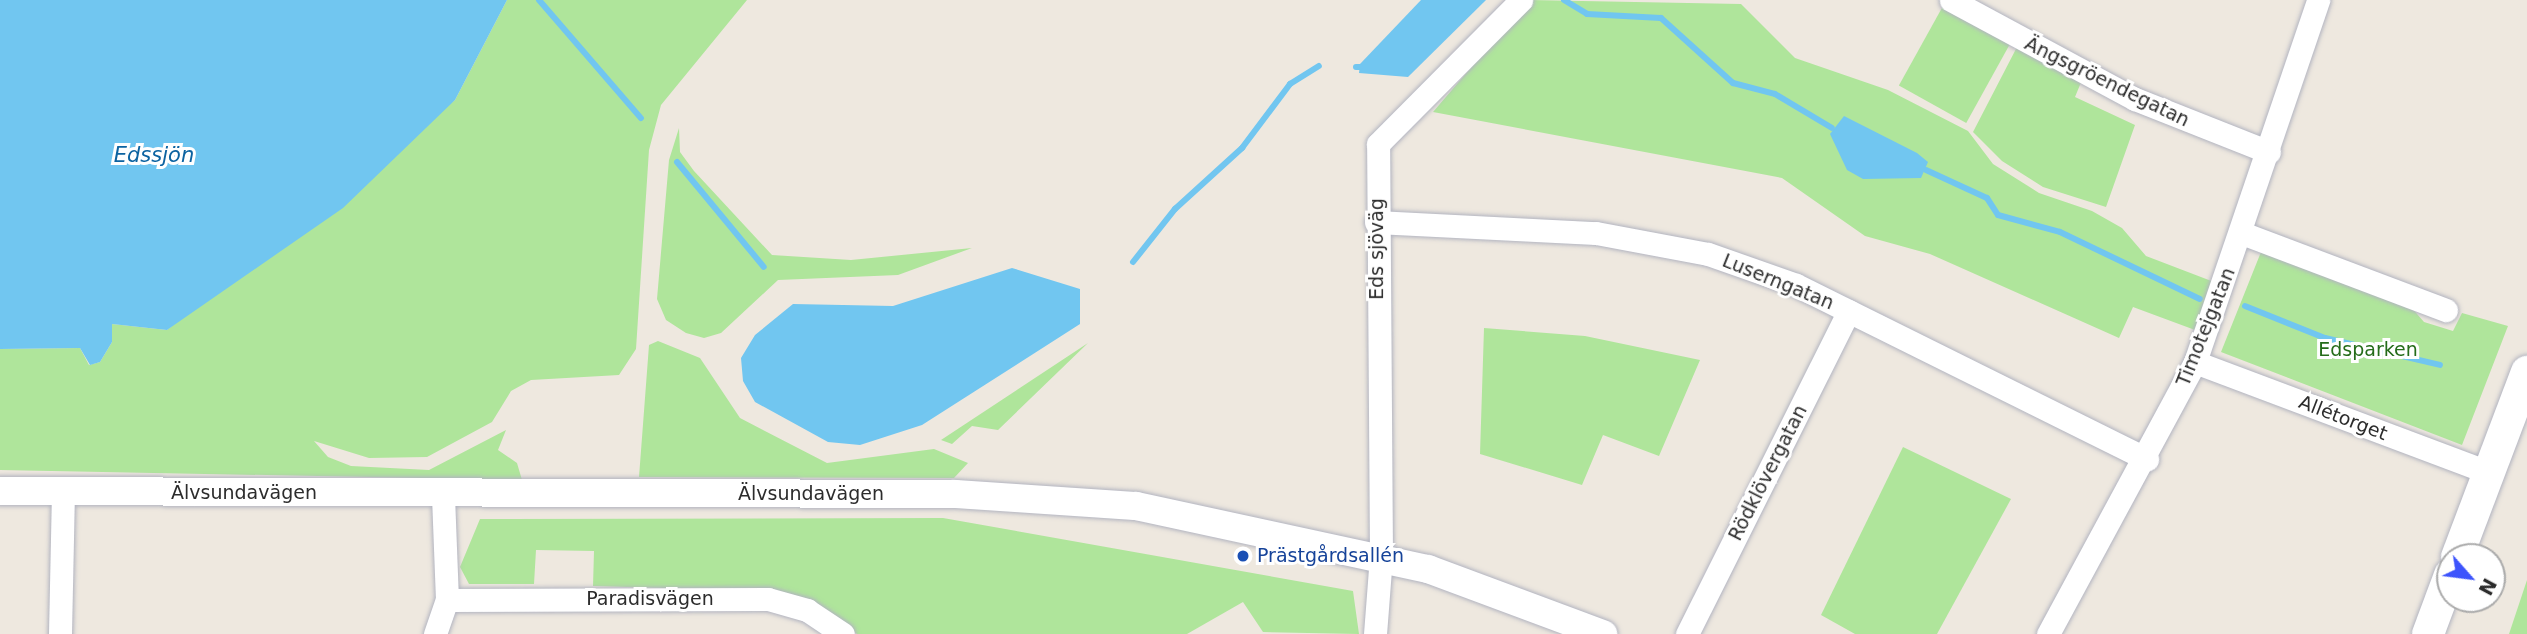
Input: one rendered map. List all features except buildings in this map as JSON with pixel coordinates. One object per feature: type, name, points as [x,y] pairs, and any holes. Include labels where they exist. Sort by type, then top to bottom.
[{"type":"main road","points":[[2462,543],[2527,372]]},
{"type":"main road","points":[[2428,634],[2436,613]]},
{"type":"street","name":"Eds sjöväg","points":[[1381,556],[1376,222],[1378,144],[1521,0]]},
{"type":"street","name":"Ängsgröendegatan","points":[[1951,0],[1980,7],[2135,99],[2269,152]]},
{"type":"street","name":"Timotejgatan","points":[[2048,634],[2147,459],[2195,362],[2242,233],[2318,0]]},
{"type":"street","name":"Luserngatan","points":[[1376,222],[1596,233],[1708,254],[1849,311],[2147,459]]},
{"type":"street","points":[[2242,233],[2446,310]]},
{"type":"street","name":"Rödklövergatan","points":[[1687,634],[1849,311]]},
{"type":"street","name":"Allétorget","points":[[2195,362],[2490,473]]},
{"type":"street","name":"Älvsundavägen","points":[[0,491],[997,495],[1136,506],[1381,556],[1603,634]]},
{"type":"street","points":[[60,634],[63,492]]},
{"type":"street","points":[[435,634],[447,600],[443,494]]},
{"type":"street","points":[[1375,634],[1381,556]]},
{"type":"street","name":"Paradisvägen","points":[[447,600],[768,599],[807,610],[844,634]]},
{"type":"green space","points":[[507,0],[747,0],[661,105],[649,150],[636,349],[619,375],[531,380],[511,391],[492,422],[427,457],[369,458],[314,441],[328,457],[351,466],[429,470],[506,430],[498,450],[517,463],[522,480],[0,470],[0,349],[80,348],[89,365],[100,362],[112,342],[112,324],[167,330],[455,100]]},
{"type":"green space","points":[[1529,0],[1741,4],[1795,58],[1888,90],[1968,131],[1993,164],[2039,193],[2092,211],[2122,228],[2146,256],[2214,282],[2195,330],[2133,307],[2119,338],[1930,254],[1865,236],[1782,178],[1433,112]]},
{"type":"green space","points":[[1943,6],[2010,43],[1966,123],[1899,86]]},
{"type":"green space","points":[[2017,47],[2082,80],[2075,97],[2135,125],[2106,207],[2043,187],[2002,161],[1973,132]]},
{"type":"green space","points":[[679,128],[680,152],[694,171],[772,255],[851,260],[972,248],[898,275],[778,280],[721,333],[704,338],[686,333],[666,320],[657,299],[669,160]]},
{"type":"green space","name":"Edsparken","points":[[2261,252],[2411,307],[2424,322],[2453,331],[2462,313],[2508,326],[2462,445],[2221,352]]},
{"type":"green space","points":[[1484,328],[1585,336],[1700,360],[1659,456],[1603,435],[1582,485],[1480,454]]},
{"type":"green space","points":[[658,341],[700,358],[740,418],[827,463],[934,449],[968,463],[954,478],[639,477],[649,345]]},
{"type":"green space","points":[[1088,343],[998,430],[972,426],[952,444],[941,440]]},
{"type":"green space","points":[[1903,447],[2011,499],[1937,634],[1855,634],[1821,615]]},
{"type":"green space","points":[[943,518],[1353,591],[1359,634],[1263,632],[1243,602],[1187,634],[857,634],[813,602],[768,591],[593,586],[594,551],[536,550],[534,584],[469,584],[460,567],[480,519]]},
{"type":"green space","points":[[2527,580],[2527,634],[2509,634]]},
{"type":"water","name":"Edssjön","points":[[0,0],[507,0],[455,100],[343,208],[167,330],[112,324],[112,342],[100,362],[90,365],[80,348],[0,349]]},
{"type":"water","points":[[1421,0],[1486,0],[1408,77],[1359,73],[1360,64]]},
{"type":"water","points":[[1844,116],[1917,153],[1928,162],[1921,178],[1863,179],[1847,170],[1830,134]]},
{"type":"water","points":[[1012,268],[1080,289],[1080,324],[922,425],[860,445],[828,442],[755,402],[743,381],[741,358],[755,335],[793,304],[893,306]]},
{"type":"waterway","points":[[539,0],[641,118]]},
{"type":"waterway","points":[[1564,0],[1587,14],[1661,18],[1733,83],[1775,94],[1832,128]]},
{"type":"waterway","points":[[1133,262],[1175,209],[1242,148],[1290,84],[1319,66]]},
{"type":"waterway","points":[[677,162],[764,267]]},
{"type":"waterway","points":[[1926,170],[1987,198],[1998,215],[2060,232],[2200,299]]},
{"type":"waterway","points":[[2245,306],[2325,338],[2440,365]]},
{"type":"place","name":"Prästgårdsallén","points":[[1243,556]]}]
